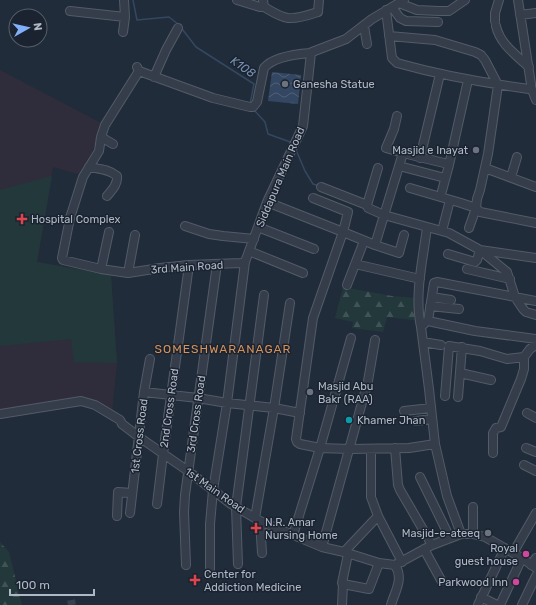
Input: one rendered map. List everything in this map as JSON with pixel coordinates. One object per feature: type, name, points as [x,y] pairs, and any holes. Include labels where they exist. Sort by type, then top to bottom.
[{"type":"street","points":[[123,32],[125,17],[124,0]]},
{"type":"street","points":[[237,0],[260,7],[264,3],[275,13],[288,18],[318,12],[319,0]]},
{"type":"street","points":[[107,196],[118,179],[117,176],[113,172],[89,167],[99,151],[105,125],[138,69],[154,77],[213,98],[250,107],[255,105],[257,102],[264,68],[271,61],[297,54],[311,53],[346,39],[395,5],[417,10],[439,11],[449,10],[465,0]]},
{"type":"street","points":[[499,0],[495,13],[499,36],[503,42],[529,67]]},
{"type":"street","points":[[518,0],[531,87],[536,100]]},
{"type":"street","points":[[395,5],[400,18],[406,21],[438,22]]},
{"type":"street","points":[[395,5],[389,36],[392,58],[397,63],[468,80],[528,89],[531,87]]},
{"type":"street","points":[[70,11],[125,17]]},
{"type":"street","points":[[520,15],[536,13]]},
{"type":"street","points":[[364,26],[367,44]]},
{"type":"street","points":[[154,77],[178,28]]},
{"type":"street","points":[[389,36],[435,40],[476,52],[485,60],[498,85],[485,168],[480,190],[476,199],[476,208],[469,228]]},
{"type":"street","name":"Siddapura Main Road","points":[[210,570],[210,524],[213,490],[245,262],[267,202],[303,126],[311,53]]},
{"type":"street","points":[[420,158],[440,74]]},
{"type":"street","points":[[442,191],[468,80]]},
{"type":"street","points":[[397,116],[394,129],[386,148],[403,154],[448,164]]},
{"type":"street","points":[[101,137],[113,144]]},
{"type":"street","points":[[375,245],[403,154]]},
{"type":"street","points":[[511,177],[517,157]]},
{"type":"street","points":[[399,166],[445,178]]},
{"type":"street","name":"3rd Main Road","points":[[89,167],[83,177],[70,218],[62,258],[66,262],[128,273],[189,265],[245,262]]},
{"type":"street","points":[[367,205],[378,168]]},
{"type":"street","points":[[485,168],[536,187]]},
{"type":"street","points":[[321,187],[367,205],[368,208],[384,216],[449,233],[480,250],[507,272],[515,297],[523,309],[526,312],[536,315]]},
{"type":"street","points":[[410,188],[476,208],[480,212],[536,224]]},
{"type":"street","points":[[313,198],[348,212],[343,232],[313,318],[296,439],[297,442],[320,448],[350,449],[409,448],[435,444]]},
{"type":"street","points":[[442,231],[450,200]]},
{"type":"street","points":[[267,202],[364,241],[399,253],[404,236]]},
{"type":"street","points":[[185,226],[209,234],[254,239]]},
{"type":"street","points":[[258,227],[314,249]]},
{"type":"street","points":[[427,227],[420,279],[418,314],[435,444],[447,496],[461,534]]},
{"type":"street","points":[[101,269],[109,232]]},
{"type":"street","points":[[128,273],[135,235]]},
{"type":"street","points":[[347,285],[364,241]]},
{"type":"street","points":[[448,254],[475,262],[480,250]]},
{"type":"street","points":[[480,250],[536,258]]},
{"type":"street","points":[[249,251],[302,273]]},
{"type":"street","name":"3rd Cross Road","points":[[186,565],[184,512],[185,495],[217,264]]},
{"type":"street","points":[[355,264],[420,279]]},
{"type":"street","name":"2nd Cross Road","points":[[157,504],[189,265]]},
{"type":"street","points":[[467,269],[510,279]]},
{"type":"street","points":[[420,328],[428,321],[434,283],[437,282],[536,301]]},
{"type":"street","points":[[238,564],[236,506],[264,295]]},
{"type":"street","points":[[432,297],[451,300]]},
{"type":"street","points":[[262,553],[258,519],[290,303]]},
{"type":"street","points":[[430,306],[459,309]]},
{"type":"street","points":[[428,321],[475,331],[536,340]]},
{"type":"street","points":[[293,535],[320,448],[351,338]]},
{"type":"street","points":[[322,547],[368,382],[375,340]]},
{"type":"street","points":[[422,342],[441,345]]},
{"type":"street","points":[[493,453],[492,433],[496,428],[501,427],[521,379],[524,369],[524,357],[530,349],[536,345]]},
{"type":"street","points":[[445,396],[449,346],[480,351],[507,359],[524,357]]},
{"type":"street","points":[[458,396],[462,347]]},
{"type":"street","name":"1st Cross Road","points":[[130,513],[144,392],[150,359]]},
{"type":"street","points":[[460,373],[491,380]]},
{"type":"street","points":[[144,392],[274,408],[300,414]]},
{"type":"street","name":"1st Main Road","points":[[0,415],[81,404],[94,407],[118,424],[122,424],[213,490],[258,519],[322,547],[378,563],[398,564]]},
{"type":"street","points":[[404,411],[431,408]]},
{"type":"street","points":[[527,413],[536,418]]},
{"type":"street","points":[[416,421],[432,419]]},
{"type":"street","points":[[395,448],[398,484],[400,490],[432,545]]},
{"type":"street","points":[[526,448],[536,452]]},
{"type":"street","points":[[370,449],[371,497],[398,564],[399,582],[391,605]]},
{"type":"street","points":[[524,465],[536,471]]},
{"type":"street","points":[[420,477],[450,538]]},
{"type":"street","points":[[117,516],[118,492],[132,493]]},
{"type":"street","points":[[473,507],[473,534]]},
{"type":"street","points":[[513,553],[536,513]]},
{"type":"street","points":[[342,605],[342,583],[346,553],[378,516]]},
{"type":"street","points":[[398,564],[432,545],[461,534],[473,534],[485,537],[522,558],[534,563]]},
{"type":"street","points":[[505,548],[480,601],[498,605],[522,558]]},
{"type":"street","points":[[424,549],[441,580]]},
{"type":"street","points":[[343,584],[369,589],[378,563]]},
{"type":"street","points":[[522,605],[536,576]]},
{"type":"shaded area","name":"Hospital Complex","points":[[0,70],[105,125],[81,175],[53,167],[37,262],[111,275],[117,363],[112,413],[96,404],[0,412]]},
{"type":"green space","points":[[52,176],[37,262],[111,275],[117,363],[74,362],[71,339],[0,346],[0,190]]},
{"type":"green space","points":[[343,287],[392,296],[416,298],[414,320],[387,317],[383,332],[352,328],[353,322],[335,318]]},
{"type":"green space","points":[[0,542],[9,552],[22,605],[0,605]]},
{"type":"water","points":[[272,72],[301,75],[298,104],[268,101]]},
{"type":"waterway","name":"K108","points":[[133,0],[137,20],[169,17],[179,25],[196,47],[254,84],[250,104]]},
{"type":"waterway","name":"K108","points":[[254,110],[265,122],[268,134],[293,143]]},
{"type":"waterway","name":"K108","points":[[296,150],[305,171],[313,184],[319,186]]},
{"type":"tunnel","points":[[71,600],[72,605]]},
{"type":"place","name":"Ganesha Statue","points":[[285,84]]},
{"type":"place","name":"Masjid e Inayat","points":[[476,150]]},
{"type":"place","name":"Hospital Complex","points":[[22,219]]},
{"type":"place","name":"Masjid Abu Bakr (RAA)","points":[[310,392]]},
{"type":"place","name":"Khamer Jhan","points":[[349,420]]},
{"type":"place","name":"N.R. Amar Nursing Home","points":[[256,528]]},
{"type":"place","name":"Masjid-e-ateeq","points":[[488,533]]},
{"type":"place","name":"Royal guest house","points":[[526,554]]},
{"type":"place","name":"Center for Addiction Medicine","points":[[195,580]]},
{"type":"place","name":"Parkwood Inn","points":[[516,582]]},
{"type":"district","name":"SOMESHWARANAGAR","points":[[223,349]]}]
